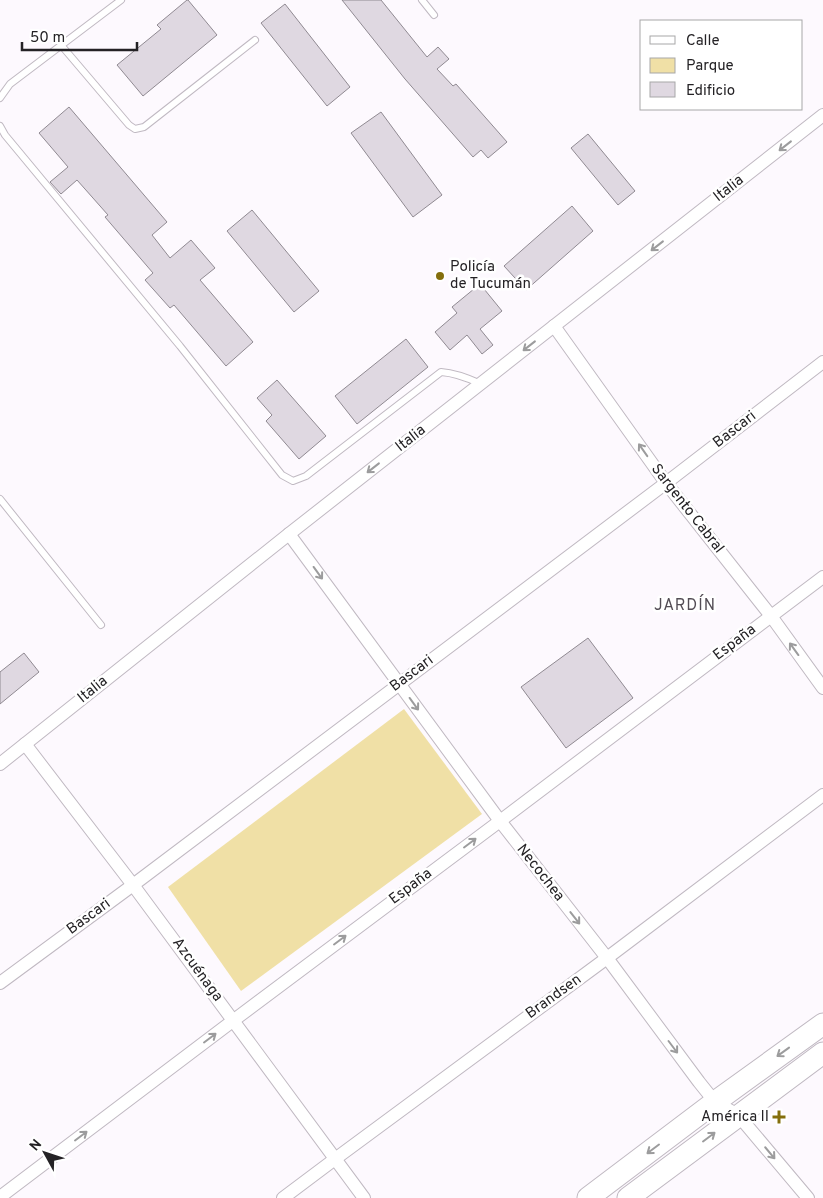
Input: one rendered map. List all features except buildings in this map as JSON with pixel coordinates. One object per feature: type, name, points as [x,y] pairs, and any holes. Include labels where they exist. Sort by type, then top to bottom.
[{"type":"main road","points":[[588,1198],[715,1102],[823,1024]]},
{"type":"main road","points":[[628,1198],[823,1053]]},
{"type":"street","name":"Italia","points":[[0,764],[554,326],[822,119]]},
{"type":"street","name":"Sargento Cabral","points":[[554,326],[666,483],[771,616],[823,688]]},
{"type":"street","name":"Bascari","points":[[0,983],[666,483],[823,362]]},
{"type":"street","name":"Necochea","points":[[290,534],[500,821],[607,958],[715,1102],[738,1115],[808,1198]]},
{"type":"street","name":"España","points":[[0,1197],[823,577]]},
{"type":"street","name":"Azcuénaga","points":[[25,744],[133,884],[364,1198]]},
{"type":"street","name":"Brandsen","points":[[283,1198],[823,795]]},
{"type":"lane","points":[[0,98],[10,84],[121,0]]},
{"type":"lane","points":[[422,0],[434,15]]},
{"type":"lane","points":[[61,45],[129,125],[135,129],[144,127],[255,40]]},
{"type":"lane","points":[[0,126],[5,135],[180,346],[282,475],[293,481],[306,476],[442,372],[452,372],[465,376],[481,384]]},
{"type":"lane","points":[[0,499],[101,626]]},
{"type":"green space","points":[[404,709],[482,814],[241,991],[168,887]]},
{"type":"place","name":"Policía de Tucumán","points":[[440,276]]},
{"type":"place","name":"América II","points":[[779,1117]]},
{"type":"district","name":"JARDÍN","points":[[685,606]]}]
